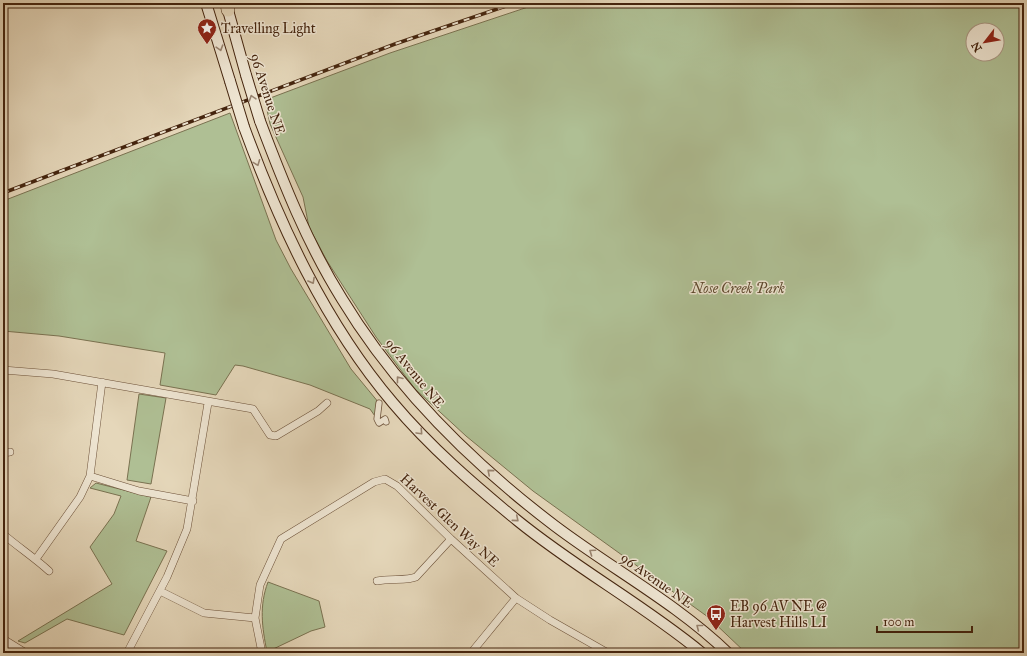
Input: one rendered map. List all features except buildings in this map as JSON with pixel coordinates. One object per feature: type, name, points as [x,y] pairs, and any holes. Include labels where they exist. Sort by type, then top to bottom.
[{"type":"main road","points":[[206,3],[244,127],[276,209],[297,255],[328,309],[374,378],[393,403],[423,436],[468,479],[545,542],[670,627],[702,653]]},
{"type":"main road","name":"96 Avenue NE","points":[[227,5],[260,120],[292,201],[313,246],[341,298],[406,388],[438,423],[482,465],[555,526],[680,612],[728,653]]},
{"type":"main road","points":[[545,542],[555,526]]},
{"type":"street","points":[[3,370],[53,374],[253,410],[270,435],[276,436],[318,411],[326,403]]},
{"type":"street","points":[[36,559],[80,497],[90,476],[102,382]]},
{"type":"street","points":[[127,653],[160,591],[187,529],[193,501],[208,402]]},
{"type":"street","points":[[379,403],[377,419],[379,423],[385,419],[386,422]]},
{"type":"street","points":[[90,476],[139,491],[193,501]]},
{"type":"street","name":"Harvest Glen Way NE","points":[[262,653],[255,618],[260,585],[281,539],[374,482],[385,479],[397,486],[452,540],[516,598],[608,653]]},
{"type":"street","points":[[3,534],[50,571]]},
{"type":"street","points":[[377,581],[389,578],[416,577],[452,540]]},
{"type":"street","points":[[160,591],[204,613],[255,618]]},
{"type":"street","points":[[471,653],[516,598]]},
{"type":"street","points":[[3,640],[24,653]]},
{"type":"green space","name":"Nose Creek Park","points":[[540,3],[1024,3],[1024,653],[746,653],[708,617],[533,491],[466,436],[415,389],[376,337],[327,261],[309,227],[303,197],[270,124],[265,100],[390,53]]},
{"type":"green space","points":[[230,113],[276,240],[291,269],[351,369],[379,403],[377,419],[370,409],[310,385],[243,366],[235,365],[216,395],[160,385],[165,353],[59,336],[3,331],[3,201]]},
{"type":"green space","points":[[139,394],[166,398],[151,484],[127,480]]},
{"type":"green space","points":[[96,483],[151,497],[136,541],[167,551],[124,635],[67,619],[25,643],[18,641],[112,584],[90,547],[114,514],[121,496],[90,488]]},
{"type":"green space","points":[[268,582],[319,601],[325,627],[311,631],[267,652],[262,608]]},
{"type":"railway","points":[[3,193],[395,44],[515,3]]},
{"type":"place","name":"Travelling Light","points":[[207,45]]},
{"type":"place","name":"EB 96 AV NE @ Harvest Hills LI","points":[[716,631]]}]
